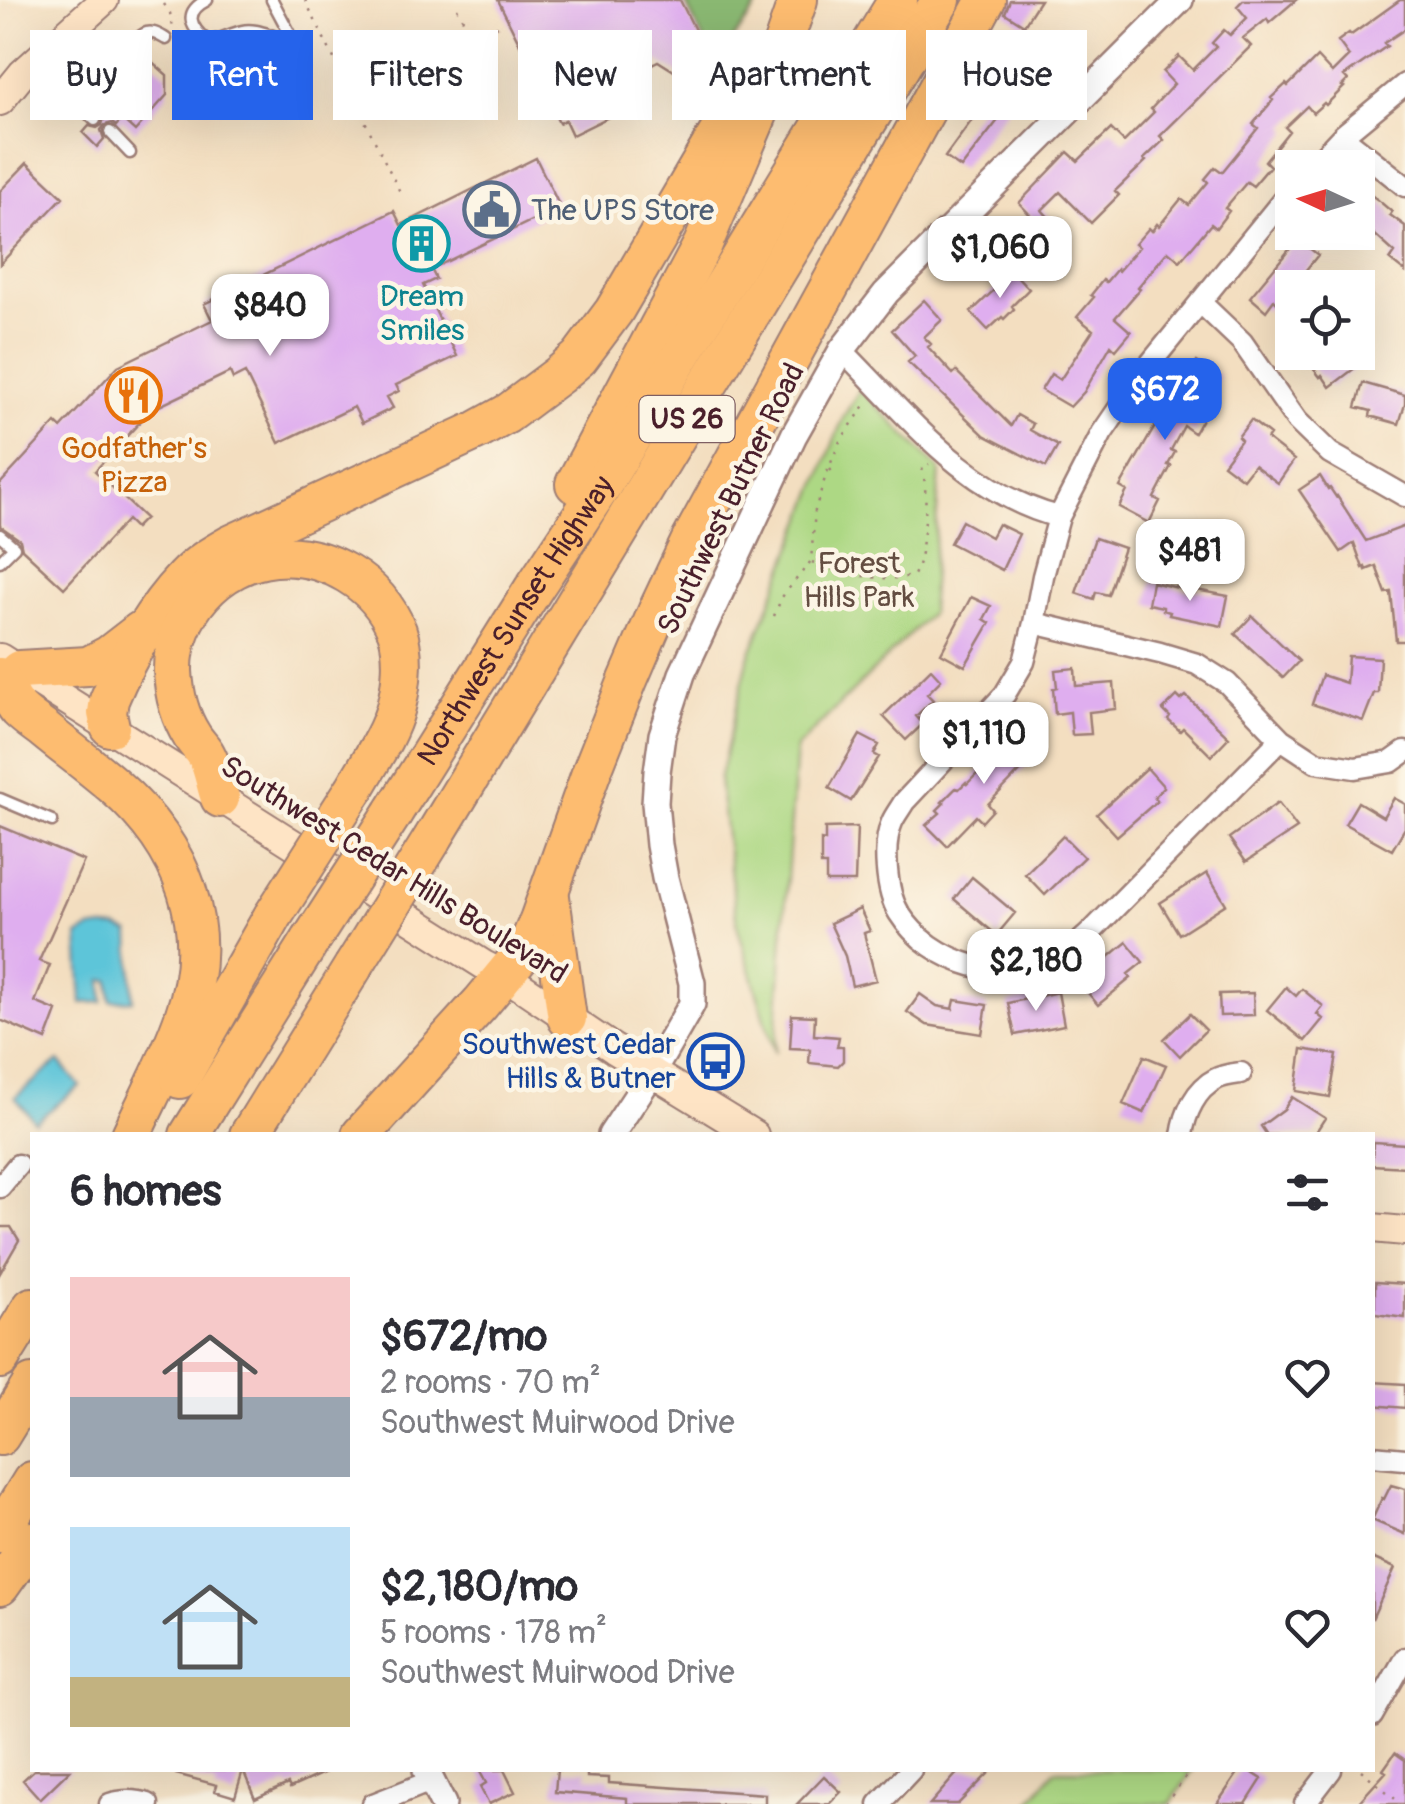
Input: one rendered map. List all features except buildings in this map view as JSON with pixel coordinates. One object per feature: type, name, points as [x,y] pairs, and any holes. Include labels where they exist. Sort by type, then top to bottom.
[{"type":"highway","points":[[534,588],[559,512],[703,244],[761,107],[798,0]]},
{"type":"highway","name":"Northwest Sunset Highway","points":[[191,1132],[601,487],[898,0]]},
{"type":"highway","name":"Northwest Sunset Highway","points":[[251,1132],[941,0]]},
{"type":"highway","points":[[364,1132],[528,946],[628,680],[691,540],[986,0]]},
{"type":"highway","points":[[132,1132],[185,1016],[193,984],[197,950],[185,882],[160,836],[115,787],[17,708],[6,668],[88,666],[110,655],[149,622],[184,578],[218,552],[507,414],[532,397],[580,358],[614,311],[719,132]]},
{"type":"highway","points":[[150,1132],[273,916],[355,788],[396,710],[402,658],[398,633],[386,610],[368,589],[343,570],[315,560],[277,556],[240,567],[216,582],[187,613],[175,646],[174,686],[182,718],[206,754],[220,798]]},
{"type":"highway","points":[[110,726],[109,700],[149,622]]},
{"type":"highway","points":[[549,891],[567,1018]]},
{"type":"highway","points":[[0,1360],[30,1309]]},
{"type":"highway","points":[[0,1436],[30,1387]]},
{"type":"highway","points":[[0,1533],[30,1484]]},
{"type":"highway","points":[[0,1586],[30,1545]]},
{"type":"main road","points":[[0,101],[22,74],[104,0]]},
{"type":"main road","name":"Southwest Cedar Hills Boulevard","points":[[6,668],[110,726],[749,1132]]},
{"type":"main road","points":[[1375,1228],[1405,1230]]},
{"type":"street","name":"Southwest Butner Road","points":[[613,1132],[687,1015],[693,998],[658,834],[656,772],[662,735],[682,674],[710,610],[794,435],[842,350],[906,270],[1180,0]]},
{"type":"street","points":[[1329,150],[1405,84]]},
{"type":"street","points":[[1342,136],[1405,186]]},
{"type":"street","points":[[1275,210],[1145,370],[1102,433],[1058,518],[1024,662],[1004,694],[904,802],[892,822],[886,844],[888,879],[898,911],[919,936],[943,954],[976,968],[1028,968],[1062,956],[1281,739]]},
{"type":"street","points":[[1200,302],[1242,342],[1297,421],[1330,453],[1405,496]]},
{"type":"street","points":[[842,350],[944,455],[981,482],[1058,518]]},
{"type":"street","points":[[1034,623],[1198,664],[1228,683],[1281,739],[1316,762],[1355,768],[1391,762],[1405,752]]},
{"type":"street","points":[[1182,1132],[1195,1096],[1216,1078],[1241,1073]]},
{"type":"street","points":[[0,1187],[18,1165]]},
{"type":"street","points":[[1375,1456],[1405,1458]]},
{"type":"street","points":[[1375,1711],[1405,1658]]},
{"type":"street","points":[[879,1804],[910,1772]]},
{"type":"street","points":[[1305,1804],[1329,1772]]},
{"type":"street","points":[[373,1804],[434,1785]]},
{"type":"street","points":[[110,1804],[148,1804]]},
{"type":"lane","points":[[194,30],[192,13],[207,0]]},
{"type":"lane","points":[[272,0],[288,30]]},
{"type":"lane","points":[[152,32],[166,39]]},
{"type":"lane","points":[[110,132],[130,153]]},
{"type":"lane","points":[[0,535],[14,547],[0,561]]},
{"type":"lane","points":[[0,800],[52,820]]},
{"type":"path","points":[[304,0],[333,57]]},
{"type":"path","points":[[164,4],[170,12]]},
{"type":"path","points":[[457,8],[468,30]]},
{"type":"path","points":[[490,30],[498,26]]},
{"type":"path","points":[[364,120],[400,192]]},
{"type":"path","points":[[774,616],[786,591],[810,561],[815,510],[828,468],[854,420],[880,388]]},
{"type":"path","points":[[828,468],[836,477]]},
{"type":"path","points":[[810,561],[849,573],[894,578],[914,575],[923,525],[922,468]]},
{"type":"path","points":[[1165,1804],[1189,1772]]},
{"type":"path","points":[[1363,1772],[1401,1804]]},
{"type":"green space","points":[[684,0],[760,0],[740,30],[699,30]]},
{"type":"green space","name":"Forest Hills Park","points":[[860,389],[940,470],[930,614],[796,748],[775,1053],[737,925],[719,780],[748,660],[844,416]]},
{"type":"green space","points":[[1053,1772],[1192,1772],[1170,1804],[1028,1804]]},
{"type":"water","points":[[104,927],[130,933],[133,1000],[111,1001],[109,980],[102,980],[103,1002],[82,1003],[78,936]]},
{"type":"water","points":[[59,1061],[80,1086],[35,1122],[15,1097]]},
{"type":"tunnel","points":[[719,132],[727,120]]},
{"type":"place","name":"The UPS Store","points":[[492,210]]},
{"type":"place","name":"Dream Smiles","points":[[422,244]]},
{"type":"place","name":"Godfather's Pizza","points":[[134,396]]},
{"type":"place","name":"Southwest Cedar Hills & Butner","points":[[715,1061]]}]
